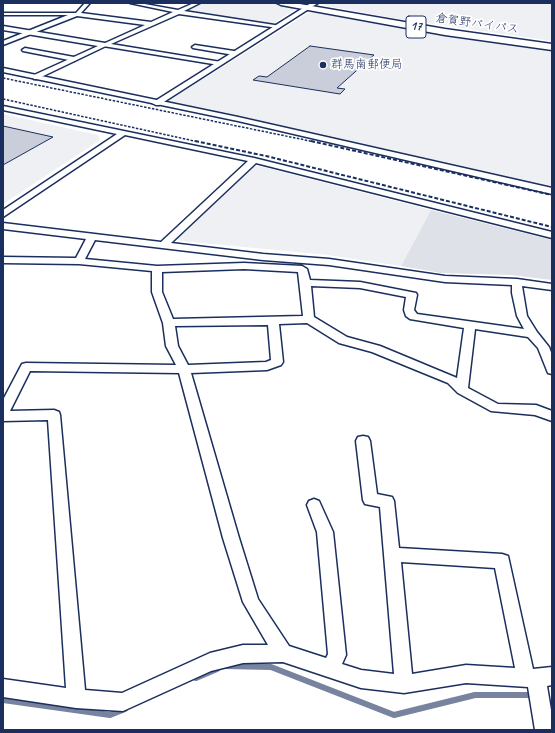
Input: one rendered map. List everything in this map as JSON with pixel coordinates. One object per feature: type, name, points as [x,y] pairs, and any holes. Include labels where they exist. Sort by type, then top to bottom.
[{"type":"highway","name":"倉賀野バイパス","points":[[282,3],[312,5],[437,30],[552,47]]},
{"type":"highway","name":"倉賀野バイパス","points":[[298,3],[448,29],[552,44]]},
{"type":"street","points":[[3,43],[77,14],[88,3]]},
{"type":"street","points":[[132,3],[178,12],[278,26]]},
{"type":"street","points":[[37,77],[198,3]]},
{"type":"street","points":[[156,103],[312,5]]},
{"type":"street","points":[[3,14],[77,14],[151,24]]},
{"type":"street","points":[[3,28],[219,63]]},
{"type":"street","points":[[195,47],[234,53]]},
{"type":"street","points":[[24,50],[74,59]]},
{"type":"street","points":[[3,70],[238,119],[552,191]]},
{"type":"street","points":[[3,108],[122,134],[254,160],[552,235]]},
{"type":"street","points":[[3,214],[122,134]]},
{"type":"street","points":[[163,245],[254,160]]},
{"type":"street","points":[[3,226],[163,245],[329,262],[445,279],[517,282],[552,286]]},
{"type":"street","points":[[79,261],[92,237]]},
{"type":"street","points":[[3,260],[79,261],[158,269],[244,266],[302,269],[309,319]]},
{"type":"street","points":[[158,269],[157,292],[169,323],[172,346],[184,369],[230,538],[251,602],[283,653]]},
{"type":"street","points":[[517,282],[517,293],[522,316],[532,334],[548,352],[552,370]]},
{"type":"street","points":[[305,283],[360,285],[412,295],[409,310],[410,314],[414,317],[532,334]]},
{"type":"street","points":[[169,323],[309,319],[343,340],[376,349],[452,380],[462,390],[496,408],[536,410],[552,416]]},
{"type":"street","points":[[3,412],[26,367],[184,369],[267,366],[277,362],[273,321]]},
{"type":"street","points":[[462,390],[470,325]]},
{"type":"street","points":[[3,416],[54,416],[76,699]]},
{"type":"street","points":[[363,441],[370,500],[387,501],[404,684]]},
{"type":"street","points":[[314,505],[325,532],[337,655],[330,668]]},
{"type":"street","points":[[392,555],[502,561],[538,678],[545,730]]},
{"type":"street","points":[[3,688],[76,699],[123,702],[210,662],[243,654],[283,653],[361,679],[404,684],[466,674],[538,678]]},
{"type":"shaded area","points":[[201,3],[270,3],[294,7],[296,9],[270,24],[182,11]]},
{"type":"shaded area","points":[[322,3],[552,3],[552,41],[399,19],[326,6]]},
{"type":"shaded area","points":[[310,12],[319,12],[552,51],[552,189],[165,103]]},
{"type":"shaded area","points":[[3,114],[98,135],[100,140],[3,204]]},
{"type":"shaded area","points":[[259,166],[431,210],[401,266],[328,255],[181,241],[176,238],[252,167]]},
{"type":"shaded area","points":[[431,210],[552,240],[552,280],[510,275],[441,273],[401,266]]},
{"type":"building","name":"群馬南郵便局","points":[[310,46],[374,55],[337,88],[345,89],[340,94],[253,80],[259,76],[267,77]]},
{"type":"building","points":[[3,126],[53,137],[3,165]]},
{"type":"waterway","points":[[225,666],[271,667],[394,715],[475,695],[534,695]]},
{"type":"waterway","points":[[196,678],[217,669]]},
{"type":"waterway","points":[[3,700],[110,715],[125,709]]},
{"type":"railway","points":[[3,78],[315,142]]},
{"type":"railway","points":[[3,99],[199,142]]},
{"type":"railway","points":[[195,141],[266,156],[552,227]]},
{"type":"railway","points":[[311,141],[552,195]]},
{"type":"place","name":"群馬南郵便局","points":[[323,65]]}]
